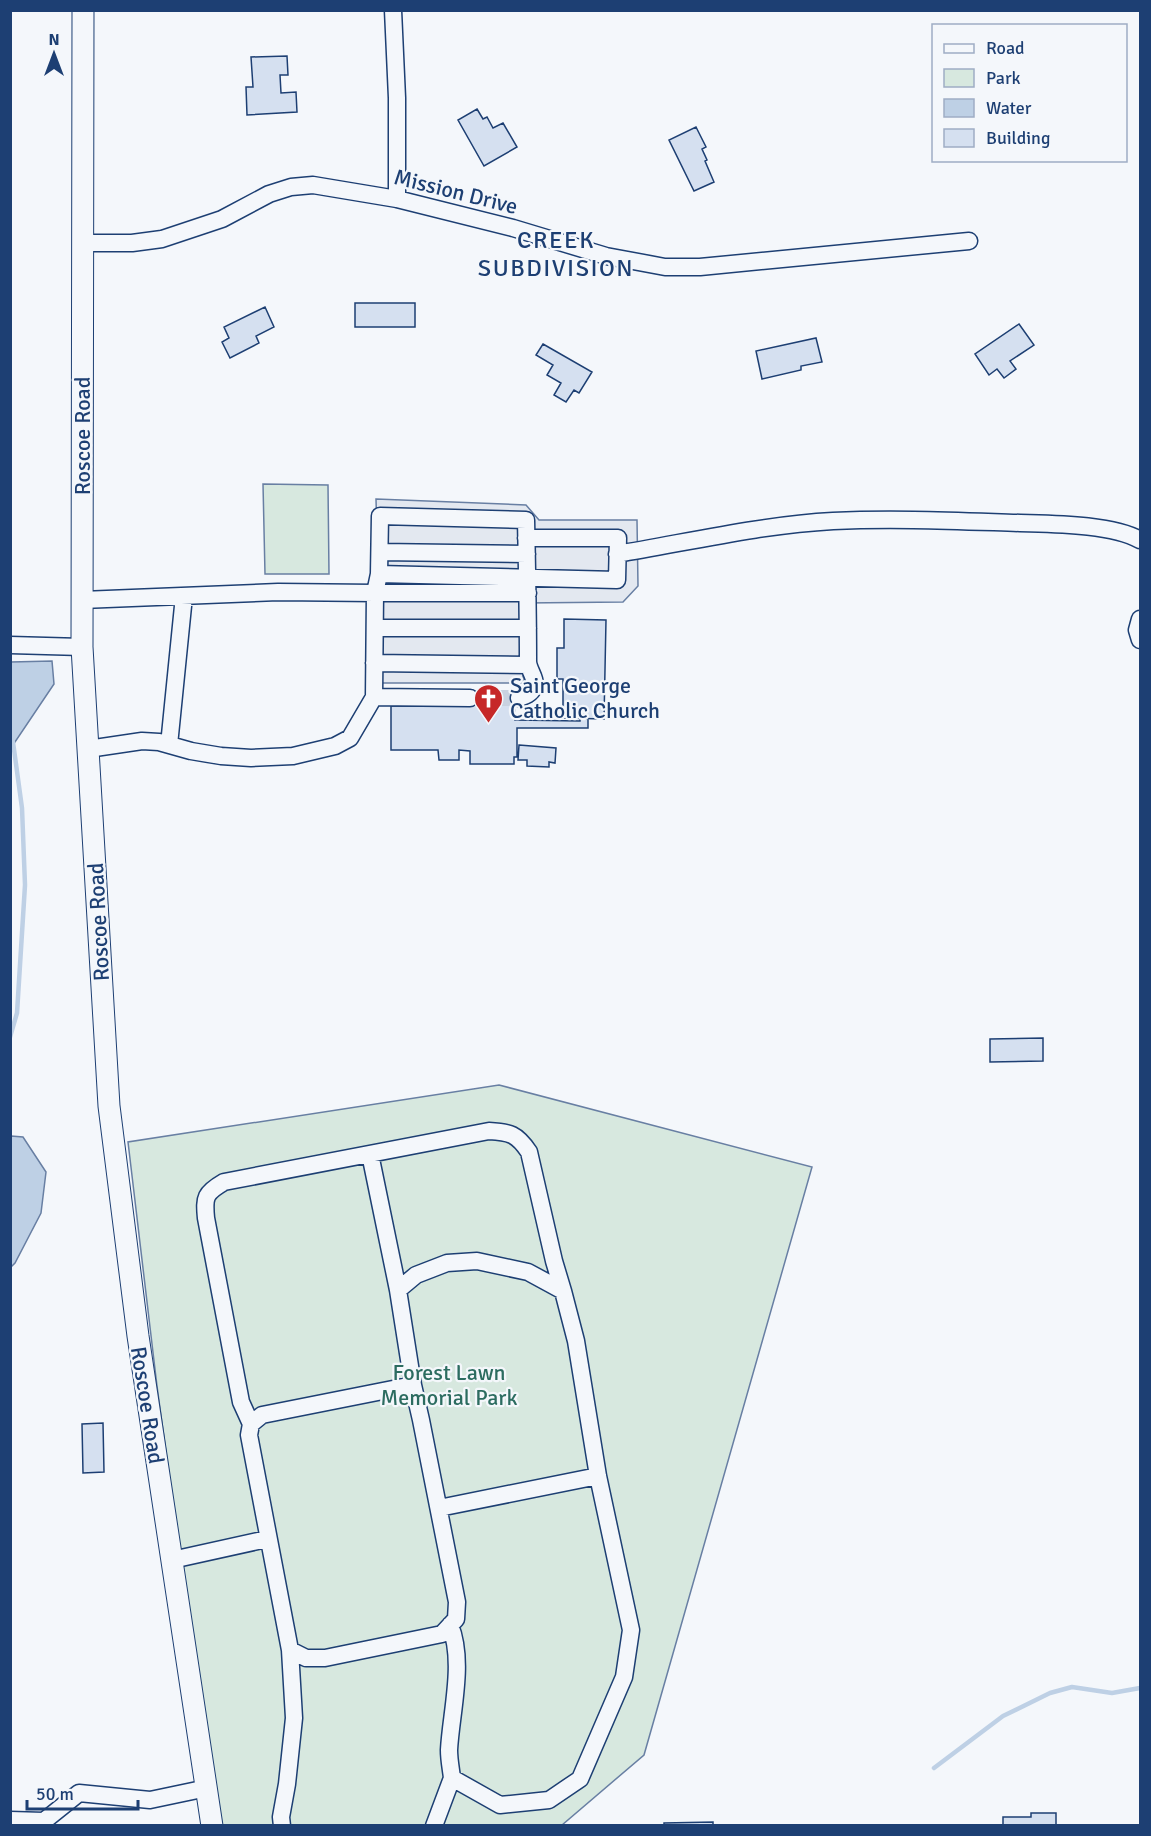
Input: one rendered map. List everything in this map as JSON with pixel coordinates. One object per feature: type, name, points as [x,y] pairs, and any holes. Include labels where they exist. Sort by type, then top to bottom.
[{"type":"main road","name":"Roscoe Road","points":[[83,10],[82,647],[109,1106],[138,1336],[212,1826]]},
{"type":"street","points":[[393,10],[397,98],[397,199]]},
{"type":"street","name":"Mission Drive","points":[[82,243],[132,243],[162,239],[222,219],[269,194],[291,187],[313,185],[397,199],[513,228],[606,256],[665,267],[700,267],[969,241]]},
{"type":"street","points":[[88,748],[142,741],[221,756],[251,758],[293,756],[335,746],[350,738],[374,697],[375,593],[379,574],[380,516],[526,519],[528,665],[534,677],[534,687],[528,695],[519,698]]},
{"type":"street","points":[[617,554],[783,526],[833,521],[913,520],[1071,524],[1112,531],[1140,540]]},
{"type":"street","points":[[82,600],[278,592],[375,593],[617,580],[618,538],[527,546],[380,552]]},
{"type":"street","points":[[379,574],[528,585]]},
{"type":"street","points":[[169,745],[184,596]]},
{"type":"street","points":[[1140,619],[1137,630],[1140,640]]},
{"type":"street","points":[[375,628],[528,628]]},
{"type":"street","points":[[10,645],[82,647]]},
{"type":"street","points":[[374,663],[528,665]]},
{"type":"street","points":[[374,697],[470,698]]},
{"type":"street","points":[[282,1826],[281,1817],[294,1718],[290,1650],[267,1539],[249,1435],[251,1424],[241,1402],[204,1200],[210,1190],[224,1182],[489,1131],[506,1132],[520,1139],[529,1152],[554,1261],[576,1341],[598,1476],[632,1630],[624,1677],[580,1779],[549,1800],[500,1805],[452,1778]]},
{"type":"street","points":[[290,1650],[306,1658],[325,1658],[442,1634],[456,1619],[457,1602],[422,1420],[413,1386],[398,1290],[370,1154]]},
{"type":"street","points":[[398,1290],[416,1275],[447,1263],[477,1261],[528,1272],[563,1291]]},
{"type":"street","points":[[251,1424],[262,1415],[413,1386]]},
{"type":"street","points":[[439,1508],[598,1476]]},
{"type":"street","points":[[172,1560],[267,1539]]},
{"type":"street","points":[[434,1826],[452,1778],[449,1752],[455,1688],[455,1639],[450,1625]]},
{"type":"street","points":[[10,1820],[44,1821],[79,1793],[150,1800],[207,1788]]},
{"type":"green space","points":[[263,484],[328,485],[329,574],[265,574]]},
{"type":"green space","name":"Forest Lawn Memorial Park","points":[[499,1085],[812,1167],[644,1755],[562,1825],[222,1825],[185,1592],[157,1386],[128,1142]]},
{"type":"shaded area","points":[[376,499],[526,505],[539,520],[637,520],[638,586],[623,602],[524,603],[523,683],[381,683]]},
{"type":"water","points":[[52,661],[54,684],[11,745],[11,662]]},
{"type":"water","points":[[11,1136],[23,1137],[46,1172],[41,1213],[11,1267]]},
{"type":"building","points":[[287,56],[288,75],[280,75],[281,93],[296,92],[297,112],[247,115],[246,87],[253,87],[251,57]]},
{"type":"building","points":[[477,109],[483,119],[487,117],[493,128],[503,123],[517,147],[484,166],[458,120]]},
{"type":"building","points":[[696,127],[706,147],[702,149],[714,182],[694,191],[669,140]]},
{"type":"building","points":[[355,303],[415,303],[415,327],[355,327]]},
{"type":"building","points":[[265,307],[274,327],[256,336],[259,343],[230,358],[222,342],[229,338],[224,327]]},
{"type":"building","points":[[1019,324],[1034,345],[1010,361],[1016,369],[1004,378],[997,369],[989,375],[975,354]]},
{"type":"building","points":[[816,338],[822,362],[801,366],[801,370],[762,379],[756,351]]},
{"type":"building","points":[[543,344],[592,372],[579,393],[574,390],[566,402],[554,395],[561,383],[547,375],[553,365],[536,355]]},
{"type":"building","points":[[564,619],[606,620],[604,719],[563,718],[563,679],[557,679],[557,648],[564,648]]},
{"type":"building","name":"Saint George Catholic Church","points":[[471,691],[515,691],[515,720],[580,721],[580,718],[588,718],[588,728],[517,728],[517,757],[514,757],[514,764],[470,764],[470,751],[459,750],[459,760],[439,760],[438,750],[391,750],[391,706],[421,706],[421,703],[428,704],[428,706],[445,706],[445,703],[453,704],[453,706],[471,706]]},
{"type":"building","points":[[519,745],[556,748],[555,763],[549,762],[549,767],[527,766],[527,760],[518,760]]},
{"type":"building","points":[[1043,1038],[1043,1061],[990,1062],[990,1039]]},
{"type":"building","points":[[103,1423],[104,1472],[83,1473],[82,1424]]},
{"type":"building","points":[[1031,1813],[1056,1813],[1056,1826],[1003,1826],[1003,1817],[1031,1817]]},
{"type":"building","points":[[713,1822],[713,1826],[664,1826],[664,1823]]},
{"type":"waterway","points":[[10,1037],[17,1013],[25,885],[22,808],[13,742]]},
{"type":"waterway","points":[[934,1768],[1003,1716],[1050,1693],[1072,1687],[1112,1693],[1140,1688]]},
{"type":"tunnel","points":[[470,698],[519,698]]},
{"type":"place","name":"Saint George Catholic Church","points":[[489,724]]},
{"type":"district","name":"CREEK SUBDIVISION","points":[[556,254]]}]
